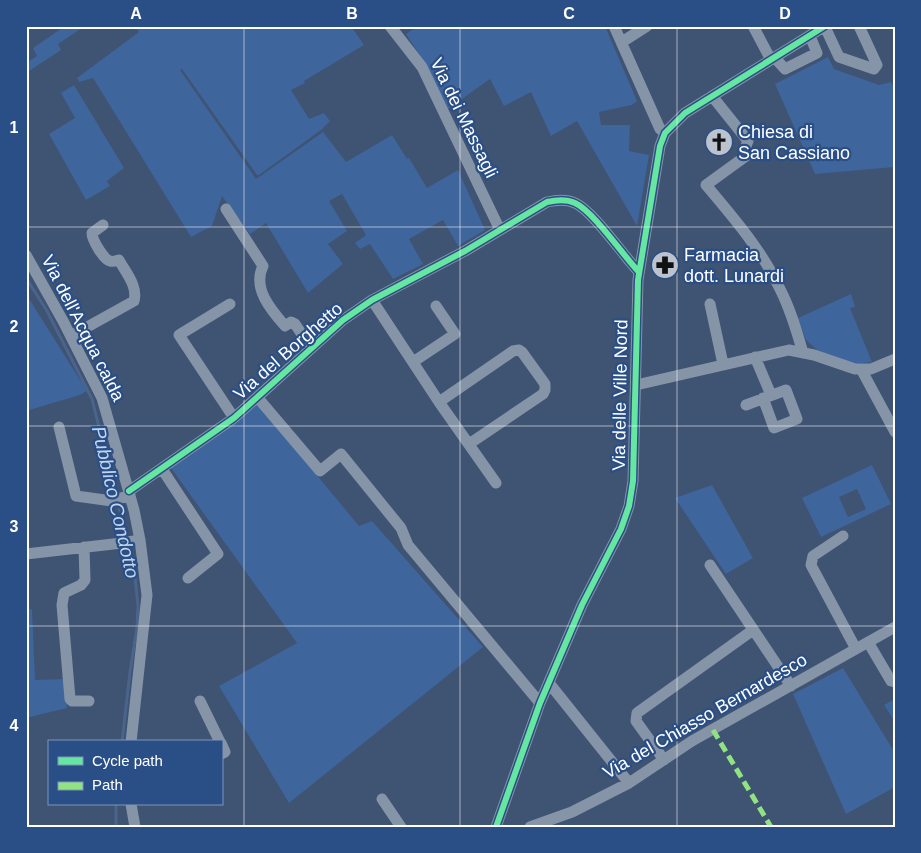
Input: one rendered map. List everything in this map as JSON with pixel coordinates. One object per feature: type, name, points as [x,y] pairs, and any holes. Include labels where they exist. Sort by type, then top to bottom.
[{"type":"street","name":"Via dei Massagli","points":[[390,26],[422,67],[500,230]]},
{"type":"street","points":[[614,26],[660,129],[665,133]]},
{"type":"street","points":[[622,42],[647,26]]},
{"type":"street","points":[[753,26],[773,59],[785,69],[817,53],[810,36]]},
{"type":"street","points":[[825,26],[838,57],[874,69],[877,65],[858,26]]},
{"type":"street","name":"Via delle Ville Nord","points":[[496,827],[540,703],[582,605],[621,530],[629,506],[633,481],[638,272],[660,146],[665,133],[685,113],[825,26]]},
{"type":"street","points":[[712,96],[748,141],[746,156],[706,185],[738,223],[765,261],[781,290],[803,353]]},
{"type":"street","name":"Via del Borghetto","points":[[124,496],[234,418],[343,320],[372,300],[434,268],[548,202],[560,200],[574,202],[588,213],[638,272]]},
{"type":"street","points":[[226,209],[263,266],[258,275],[268,307],[285,326],[291,322],[295,324],[311,348]]},
{"type":"street","points":[[71,336],[134,301],[136,298],[133,283],[118,260],[110,261],[105,259],[92,238],[92,234],[103,225]]},
{"type":"street","name":"Via dell'Acqua calda","points":[[26,255],[71,336],[102,398],[124,496],[140,540],[146,595],[132,740]]},
{"type":"street","points":[[372,300],[496,484]]},
{"type":"street","points":[[230,304],[179,335],[234,418]]},
{"type":"street","points":[[710,304],[722,364]]},
{"type":"street","points":[[413,362],[455,334],[436,306]]},
{"type":"street","points":[[439,402],[513,351],[518,350],[522,352],[545,384],[543,394],[469,444]]},
{"type":"street","points":[[636,385],[789,350],[855,369],[871,369],[895,359]]},
{"type":"street","points":[[746,405],[767,397],[755,357]]},
{"type":"street","points":[[861,369],[895,432]]},
{"type":"street","points":[[258,398],[320,471],[341,454],[401,528],[408,545],[540,703]]},
{"type":"street","points":[[59,427],[76,496],[112,501],[124,496]]},
{"type":"street","points":[[162,469],[218,554],[188,578]]},
{"type":"street","points":[[843,536],[813,556],[811,565],[856,649]]},
{"type":"street","points":[[26,554],[140,540]]},
{"type":"street","points":[[84,547],[85,580],[82,585],[64,593],[62,605],[70,699],[72,701],[88,701]]},
{"type":"street","points":[[710,565],[791,686]]},
{"type":"street","name":"Via del Chiasso Bernardesco","points":[[530,827],[572,812],[629,783],[692,741],[895,627]]},
{"type":"street","points":[[664,760],[636,721],[637,713],[753,630]]},
{"type":"street","points":[[868,642],[891,681],[895,682]]},
{"type":"street","points":[[549,683],[629,783]]},
{"type":"street","points":[[200,701],[220,740]]},
{"type":"street","points":[[382,799],[401,827]]},
{"type":"street","points":[[131,806],[135,827]]},
{"type":"shaded area","points":[[65,26],[85,26],[58,44],[61,50],[26,73],[26,63],[37,56],[33,48]]},
{"type":"shaded area","points":[[135,26],[351,26],[364,45],[291,90],[309,119],[324,113],[330,121],[321,130],[259,175],[257,175],[182,69],[180,70],[256,179],[323,132],[346,162],[392,135],[407,159],[409,158],[427,188],[458,170],[485,230],[458,246],[443,220],[409,239],[423,264],[393,279],[370,244],[360,249],[355,243],[366,235],[342,194],[329,201],[347,231],[328,244],[343,264],[308,293],[266,223],[250,234],[222,196],[212,226],[191,237],[93,78],[79,82],[77,78],[139,32]]},
{"type":"shaded area","points":[[418,26],[605,26],[637,101],[632,105],[599,112],[601,125],[630,125],[629,151],[649,155],[637,226],[577,121],[551,136],[531,92],[504,106],[490,79],[448,109],[425,63],[406,34]]},
{"type":"shaded area","points":[[828,57],[834,69],[879,85],[891,82],[895,90],[895,167],[815,174],[775,84]]},
{"type":"shaded area","points":[[74,85],[124,168],[107,181],[110,186],[86,200],[49,134],[75,118],[61,93]]},
{"type":"shaded area","points":[[26,294],[87,391],[80,395],[26,411]]},
{"type":"shaded area","points":[[851,294],[855,307],[850,308],[872,362],[854,364],[818,351],[806,340],[798,318]]},
{"type":"shaded area","points":[[258,404],[359,526],[372,521],[483,647],[289,803],[219,686],[297,643],[171,468]]},
{"type":"shaded area","points":[[872,465],[891,504],[821,537],[802,498]],"holes":[[[857,489],[866,509],[848,517],[839,497]]]},
{"type":"shaded area","points":[[712,485],[753,558],[726,574],[675,498]]},
{"type":"shaded area","points":[[32,609],[35,680],[65,679],[67,708],[26,718],[26,610]]},
{"type":"shaded area","points":[[843,668],[895,753],[895,787],[846,814],[793,694]]},
{"type":"shaded area","points":[[895,699],[895,722],[884,705]]},
{"type":"waterway","name":"Pubblico Condotto","points":[[26,278],[47,311],[92,399],[127,539]]},
{"type":"waterway","name":"Pubblico Condotto","points":[[122,740],[138,606],[134,567],[129,545]]},
{"type":"waterway","name":"Pubblico Condotto","points":[[116,806],[116,827]]},
{"type":"marked path","points":[[713,730],[771,827]]},
{"type":"cycle path","points":[[496,827],[540,703],[582,605],[621,529],[629,506],[633,481],[638,280],[660,146],[665,133],[685,113],[825,26]]},
{"type":"cycle path","points":[[129,491],[234,418],[343,320],[372,300],[465,251],[547,202],[557,200],[568,201],[582,208],[599,224],[638,271]]},
{"type":"place","name":"Chiesa di San Cassiano","points":[[719,142]]},
{"type":"place","name":"Farmacia dott. Lunardi","points":[[665,265]]}]
